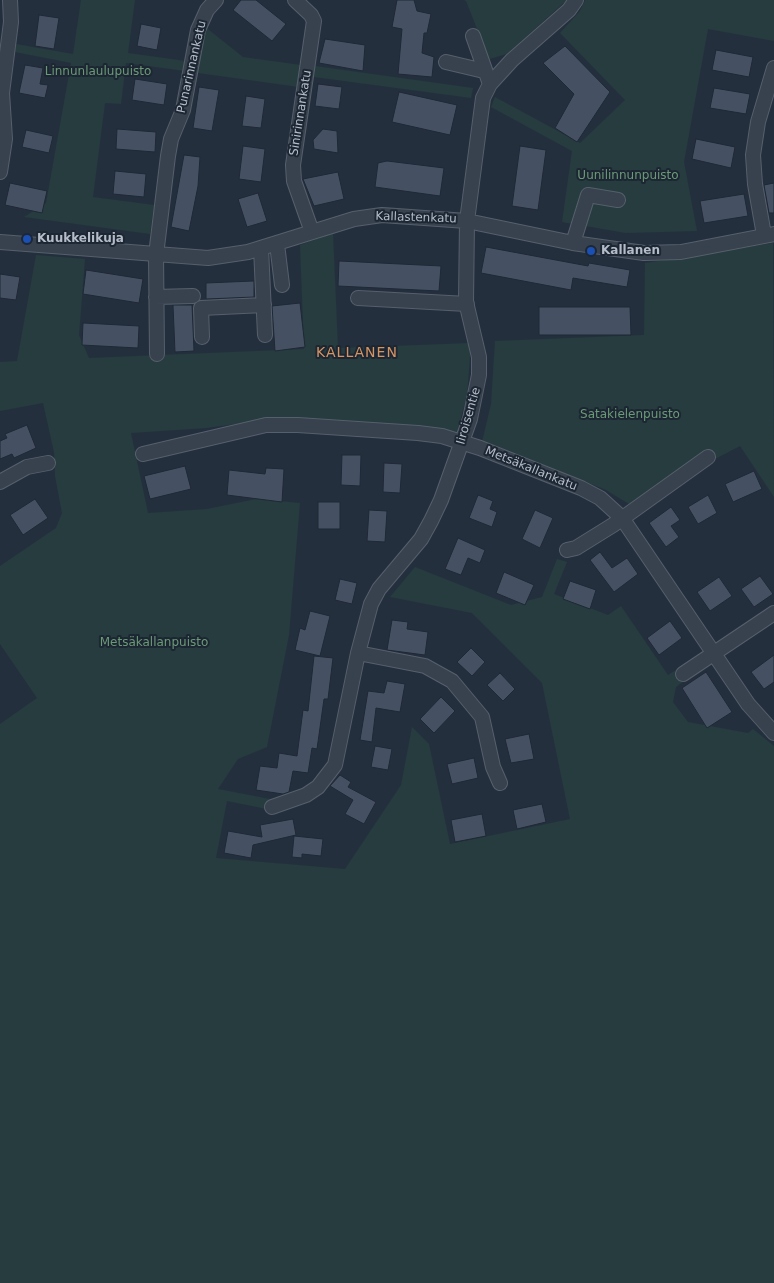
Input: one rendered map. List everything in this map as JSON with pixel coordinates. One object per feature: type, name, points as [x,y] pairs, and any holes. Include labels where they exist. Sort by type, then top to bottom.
[{"type":"street","points":[[0,172],[5,139],[2,93],[12,22],[10,0]]},
{"type":"street","name":"Punarinnankatu","points":[[156,354],[156,255],[171,139],[183,110],[198,30],[204,15],[216,0]]},
{"type":"street","name":"Sinirinnankatu","points":[[295,0],[311,15],[314,22],[293,165],[294,181],[312,232]]},
{"type":"street","name":"Iiroisentie","points":[[272,807],[306,795],[318,787],[335,765],[365,621],[379,589],[421,539],[441,500],[470,419],[479,375],[477,340],[467,304],[467,220],[482,98],[490,84],[512,60],[569,10],[576,0]]},
{"type":"street","points":[[473,36],[490,84]]},
{"type":"street","points":[[446,62],[484,71]]},
{"type":"street","points":[[769,235],[754,184],[753,155],[758,122],[774,68]]},
{"type":"street","points":[[574,243],[588,196],[618,200]]},
{"type":"street","name":"Kallastenkatu","points":[[0,242],[208,258],[228,256],[261,248],[354,220],[382,215],[467,220],[624,252],[664,253],[769,235]]},
{"type":"street","points":[[277,244],[282,285]]},
{"type":"street","points":[[261,248],[265,335]]},
{"type":"street","points":[[156,297],[193,296]]},
{"type":"street","points":[[358,298],[467,304]]},
{"type":"street","points":[[202,337],[201,308],[264,305]]},
{"type":"street","name":"Metsäkallankatu","points":[[143,454],[266,425],[298,425],[418,433],[462,442],[581,488],[600,498],[622,518],[748,704],[774,733]]},
{"type":"street","points":[[567,550],[576,548],[622,518],[708,457]]},
{"type":"street","points":[[0,482],[27,467],[48,462]]},
{"type":"street","points":[[683,674],[774,613]]},
{"type":"street","points":[[358,653],[425,666],[452,681],[482,717],[493,767],[500,782]]},
{"type":"green space","name":"Linnunlaulupuisto","points":[[81,0],[135,0],[128,53],[186,61],[185,71],[126,63],[121,104],[105,103],[93,197],[154,205],[150,234],[24,217],[46,203],[71,63],[15,52],[16,44],[73,54]]},
{"type":"green space","points":[[464,0],[567,0],[507,54],[489,59]]},
{"type":"green space","name":"Uunilinnunpuisto","points":[[585,0],[774,0],[774,41],[708,29],[684,162],[697,231],[626,233],[562,222],[572,151],[491,107],[495,97],[580,143],[625,100],[560,33],[580,11]]},
{"type":"green space","points":[[204,26],[243,57],[301,65],[299,87],[198,73],[200,38]]},
{"type":"green space","points":[[315,66],[473,88],[471,98],[314,77]]},
{"type":"green space","name":"Metsäkallanpuisto","points":[[333,233],[338,348],[471,343],[467,396],[456,435],[370,422],[289,417],[206,428],[131,433],[148,513],[207,509],[256,499],[300,503],[289,635],[267,747],[238,759],[218,789],[270,799],[267,809],[227,801],[216,858],[345,869],[401,785],[412,727],[429,744],[450,844],[570,819],[542,683],[472,613],[390,597],[415,567],[511,605],[542,597],[557,559],[567,562],[554,594],[608,615],[621,606],[668,675],[676,670],[684,681],[676,687],[673,702],[688,722],[748,733],[753,729],[774,746],[774,1283],[0,1283],[0,724],[37,698],[0,644],[0,566],[56,528],[62,513],[55,476],[54,452],[43,403],[0,411],[0,362],[17,361],[36,255],[85,259],[79,335],[89,358],[304,349],[300,245]]},
{"type":"green space","name":"Satakielenpuisto","points":[[773,243],[774,497],[740,446],[629,504],[606,490],[497,446],[482,442],[491,404],[495,341],[644,335],[645,263]]},
{"type":"building","points":[[241,0],[256,0],[286,24],[272,41],[233,10]]},
{"type":"building","points":[[397,0],[414,0],[417,11],[431,14],[427,33],[424,33],[422,53],[434,57],[432,77],[398,74],[402,29],[392,27]]},
{"type":"building","points":[[39,15],[59,18],[54,49],[35,46]]},
{"type":"building","points":[[141,24],[161,28],[157,50],[137,46]]},
{"type":"building","points":[[325,39],[365,45],[363,71],[319,63]]},
{"type":"building","points":[[565,46],[610,92],[577,142],[555,128],[574,94],[543,63]]},
{"type":"building","points":[[716,50],[753,57],[749,77],[712,70]]},
{"type":"building","points":[[25,65],[43,68],[40,84],[48,85],[45,98],[19,93]]},
{"type":"building","points":[[135,79],[167,84],[164,105],[132,100]]},
{"type":"building","points":[[318,84],[342,87],[339,109],[315,106]]},
{"type":"building","points":[[199,87],[219,90],[212,131],[193,128]]},
{"type":"building","points":[[714,88],[750,94],[746,114],[710,108]]},
{"type":"building","points":[[399,92],[457,105],[450,135],[392,122]]},
{"type":"building","points":[[246,96],[265,99],[261,128],[242,126]]},
{"type":"building","points":[[117,129],[156,132],[155,152],[116,149]]},
{"type":"building","points":[[323,129],[337,131],[338,153],[314,149],[313,140]]},
{"type":"building","points":[[26,130],[53,136],[49,153],[22,147]]},
{"type":"building","points":[[696,139],[735,147],[731,168],[692,159]]},
{"type":"building","points":[[243,146],[265,149],[261,182],[239,179]]},
{"type":"building","points":[[520,146],[546,150],[538,210],[512,206]]},
{"type":"building","points":[[184,155],[200,157],[198,186],[189,231],[171,227]]},
{"type":"building","points":[[387,161],[444,168],[440,196],[375,187],[378,163]]},
{"type":"building","points":[[115,171],[146,174],[144,197],[113,194]]},
{"type":"building","points":[[338,172],[344,199],[314,206],[303,179]]},
{"type":"building","points":[[10,183],[47,191],[42,213],[5,205]]},
{"type":"building","points":[[774,183],[774,213],[769,213],[764,185]]},
{"type":"building","points":[[258,193],[267,221],[247,227],[238,199]]},
{"type":"building","points":[[744,194],[748,216],[704,223],[700,201]]},
{"type":"building","points":[[486,247],[588,266],[589,263],[630,270],[627,287],[573,278],[571,290],[481,273]]},
{"type":"building","points":[[339,261],[441,266],[439,291],[338,286]]},
{"type":"building","points":[[86,270],[143,279],[139,303],[83,294]]},
{"type":"building","points":[[0,274],[20,277],[16,300],[0,298]]},
{"type":"building","points":[[254,281],[254,297],[206,299],[206,283]]},
{"type":"building","points":[[300,303],[305,347],[275,351],[272,306]]},
{"type":"building","points":[[173,305],[192,305],[194,351],[175,352]]},
{"type":"building","points":[[539,307],[630,307],[631,335],[539,335]]},
{"type":"building","points":[[83,323],[139,326],[138,348],[82,345]]},
{"type":"building","points":[[27,425],[36,448],[14,458],[12,454],[0,459],[0,441],[7,438],[5,434]]},
{"type":"building","points":[[342,455],[361,455],[360,486],[341,485]]},
{"type":"building","points":[[384,463],[402,464],[400,493],[383,492]]},
{"type":"building","points":[[185,466],[191,489],[150,499],[144,476]]},
{"type":"building","points":[[266,468],[284,469],[282,502],[227,495],[229,470],[265,474]]},
{"type":"building","points":[[754,471],[762,489],[733,502],[725,484]]},
{"type":"building","points":[[478,495],[493,501],[490,509],[497,512],[492,527],[469,518]]},
{"type":"building","points":[[708,495],[717,513],[698,524],[688,507]]},
{"type":"building","points":[[35,499],[48,518],[23,535],[10,515]]},
{"type":"building","points":[[318,502],[340,502],[340,529],[318,529]]},
{"type":"building","points":[[671,507],[680,520],[671,526],[679,537],[666,547],[649,523]]},
{"type":"building","points":[[369,510],[387,511],[385,542],[367,541]]},
{"type":"building","points":[[535,510],[553,518],[540,548],[522,539]]},
{"type":"building","points":[[458,538],[485,550],[480,563],[468,558],[461,575],[445,569]]},
{"type":"building","points":[[600,552],[612,568],[627,558],[638,574],[614,592],[590,560]]},
{"type":"building","points":[[504,572],[534,585],[525,605],[496,593]]},
{"type":"building","points":[[760,576],[773,594],[754,607],[741,589]]},
{"type":"building","points":[[719,577],[732,596],[710,611],[697,592]]},
{"type":"building","points":[[340,579],[357,583],[352,604],[335,600]]},
{"type":"building","points":[[570,581],[596,590],[590,609],[563,599]]},
{"type":"building","points":[[310,611],[330,616],[320,656],[295,650],[300,628],[305,630]]},
{"type":"building","points":[[392,620],[408,622],[407,629],[428,632],[425,655],[387,650]]},
{"type":"building","points":[[670,621],[682,638],[659,655],[647,638]]},
{"type":"building","points":[[471,648],[485,662],[472,676],[457,662]]},
{"type":"building","points":[[774,655],[774,682],[764,689],[751,672]]},
{"type":"building","points":[[314,656],[333,658],[328,699],[324,699],[317,749],[312,748],[308,773],[293,771],[289,792],[283,794],[256,790],[260,766],[277,768],[279,753],[297,756],[303,710],[308,711]]},
{"type":"building","points":[[706,672],[732,712],[707,728],[682,688]]},
{"type":"building","points":[[500,673],[515,689],[503,701],[487,685]]},
{"type":"building","points":[[387,681],[405,684],[400,712],[376,708],[372,742],[360,740],[368,691],[384,693]]},
{"type":"building","points":[[441,697],[455,711],[434,733],[420,719]]},
{"type":"building","points":[[529,734],[534,759],[511,763],[505,739]]},
{"type":"building","points":[[375,746],[392,749],[388,770],[371,767]]},
{"type":"building","points":[[474,758],[478,778],[452,784],[447,764]]},
{"type":"building","points":[[340,775],[351,782],[348,787],[376,802],[364,824],[345,814],[353,800],[330,786]]},
{"type":"building","points":[[542,804],[546,822],[517,829],[513,810]]},
{"type":"building","points":[[482,814],[486,836],[455,842],[451,820]]},
{"type":"building","points":[[293,819],[296,835],[253,845],[251,858],[224,853],[228,831],[262,837],[260,825]]},
{"type":"building","points":[[294,836],[323,839],[321,856],[302,854],[302,858],[292,857]]},
{"type":"place","name":"Kuukkelikuja","points":[[27,239]]},
{"type":"place","name":"Kallanen","points":[[591,251]]},
{"type":"district","name":"KALLANEN","points":[[357,353]]}]
